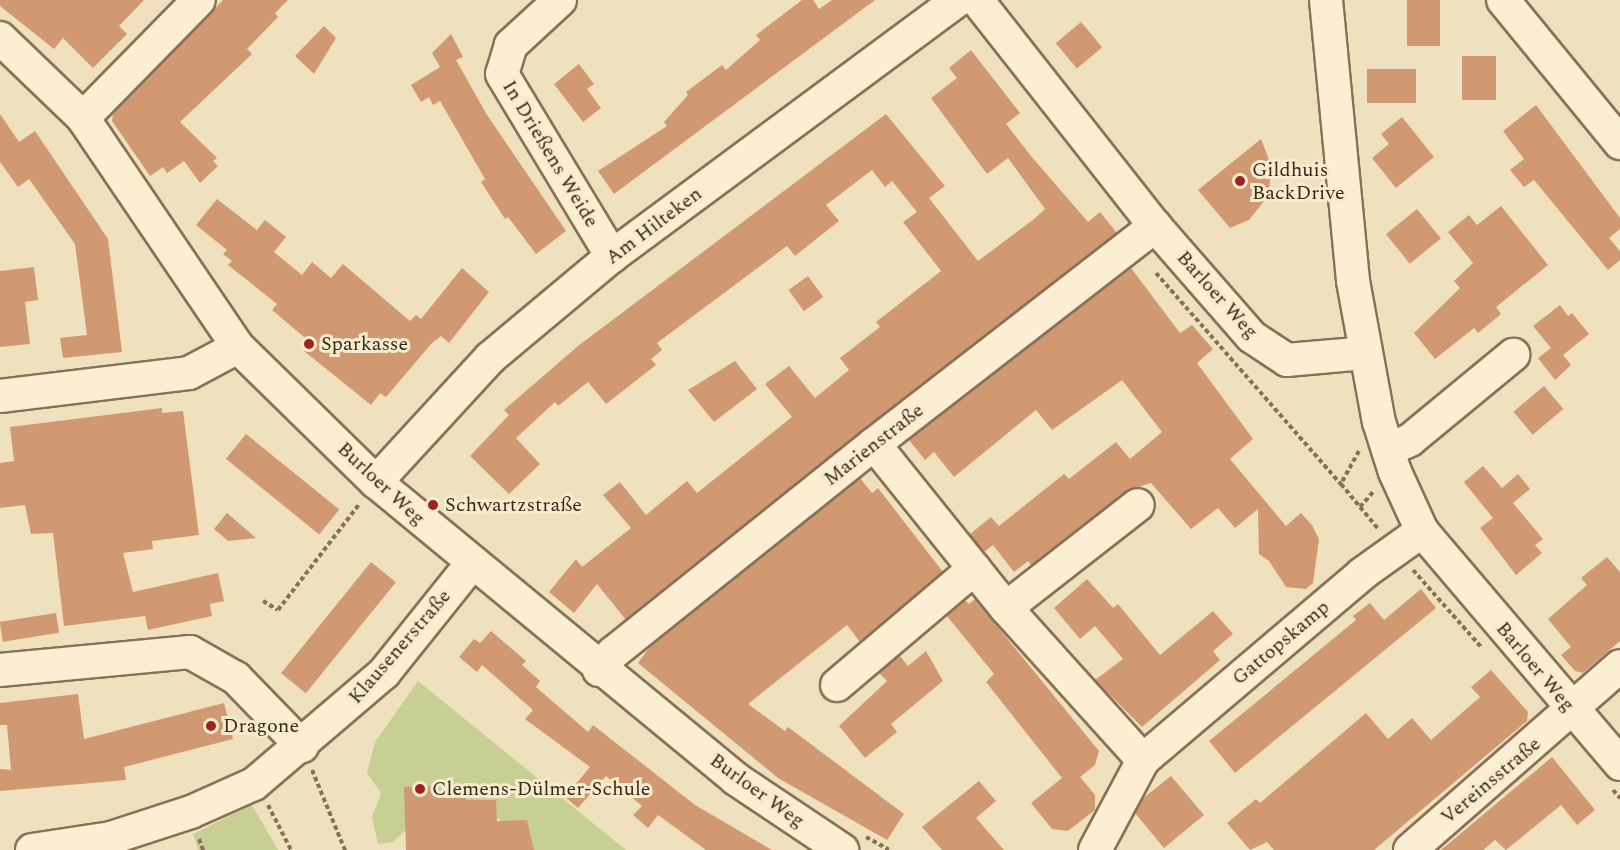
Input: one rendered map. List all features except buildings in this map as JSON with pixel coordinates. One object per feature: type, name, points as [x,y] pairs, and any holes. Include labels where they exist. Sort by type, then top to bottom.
[{"type":"street","points":[[83,118],[199,0]]},
{"type":"street","name":"In Drießens Weide","points":[[560,0],[511,45],[502,74],[612,256]]},
{"type":"street","name":"Am Hilteken","points":[[376,482],[490,358],[612,256],[958,0]]},
{"type":"street","name":"Barloer Weg","points":[[976,0],[1155,226],[1235,319],[1270,351],[1287,360],[1303,361],[1365,353],[1388,450],[1422,531],[1569,708],[1620,764]]},
{"type":"street","points":[[1326,0],[1333,109],[1365,353]]},
{"type":"street","points":[[1503,0],[1620,143]]},
{"type":"street","name":"Burloer Weg","points":[[0,38],[83,118],[238,347],[376,482],[599,670],[736,779],[842,850]]},
{"type":"street","name":"Marienstraße","points":[[599,670],[613,654],[874,444],[1155,226]]},
{"type":"street","points":[[0,396],[189,373],[238,347]]},
{"type":"street","points":[[1388,450],[1410,440],[1513,354]]},
{"type":"street","points":[[874,444],[1006,608],[1143,760]]},
{"type":"street","points":[[1006,608],[1138,505]]},
{"type":"street","name":"Gattopskamp","points":[[1095,850],[1143,760],[1362,574],[1422,531]]},
{"type":"street","name":"Klausenerstraße","points":[[32,850],[111,838],[191,812],[254,784],[302,746],[384,672],[472,563]]},
{"type":"street","points":[[837,685],[974,569]]},
{"type":"street","points":[[0,670],[190,652],[236,678],[302,746]]},
{"type":"street","name":"Vereinsstraße","points":[[1410,850],[1545,735],[1569,708],[1620,666]]},
{"type":"path","points":[[263,601],[278,610],[376,482]]},
{"type":"path","points":[[302,746],[345,850]]},
{"type":"path","points":[[254,784],[291,850]]},
{"type":"green space","points":[[418,681],[626,850],[526,850],[517,832],[484,809],[412,824],[393,842],[378,844],[372,817],[381,793],[367,773],[375,742]]},
{"type":"green space","points":[[252,805],[278,850],[198,850],[193,834]]},
{"type":"place","name":"Gildhuis BackDrive","points":[[1240,181]]},
{"type":"place","name":"Sparkasse","points":[[309,344]]},
{"type":"place","name":"Schwartzstraße","points":[[433,505]]},
{"type":"place","name":"Dragone","points":[[211,726]]},
{"type":"place","name":"Clemens-Dülmer-Schule","points":[[420,789]]}]
